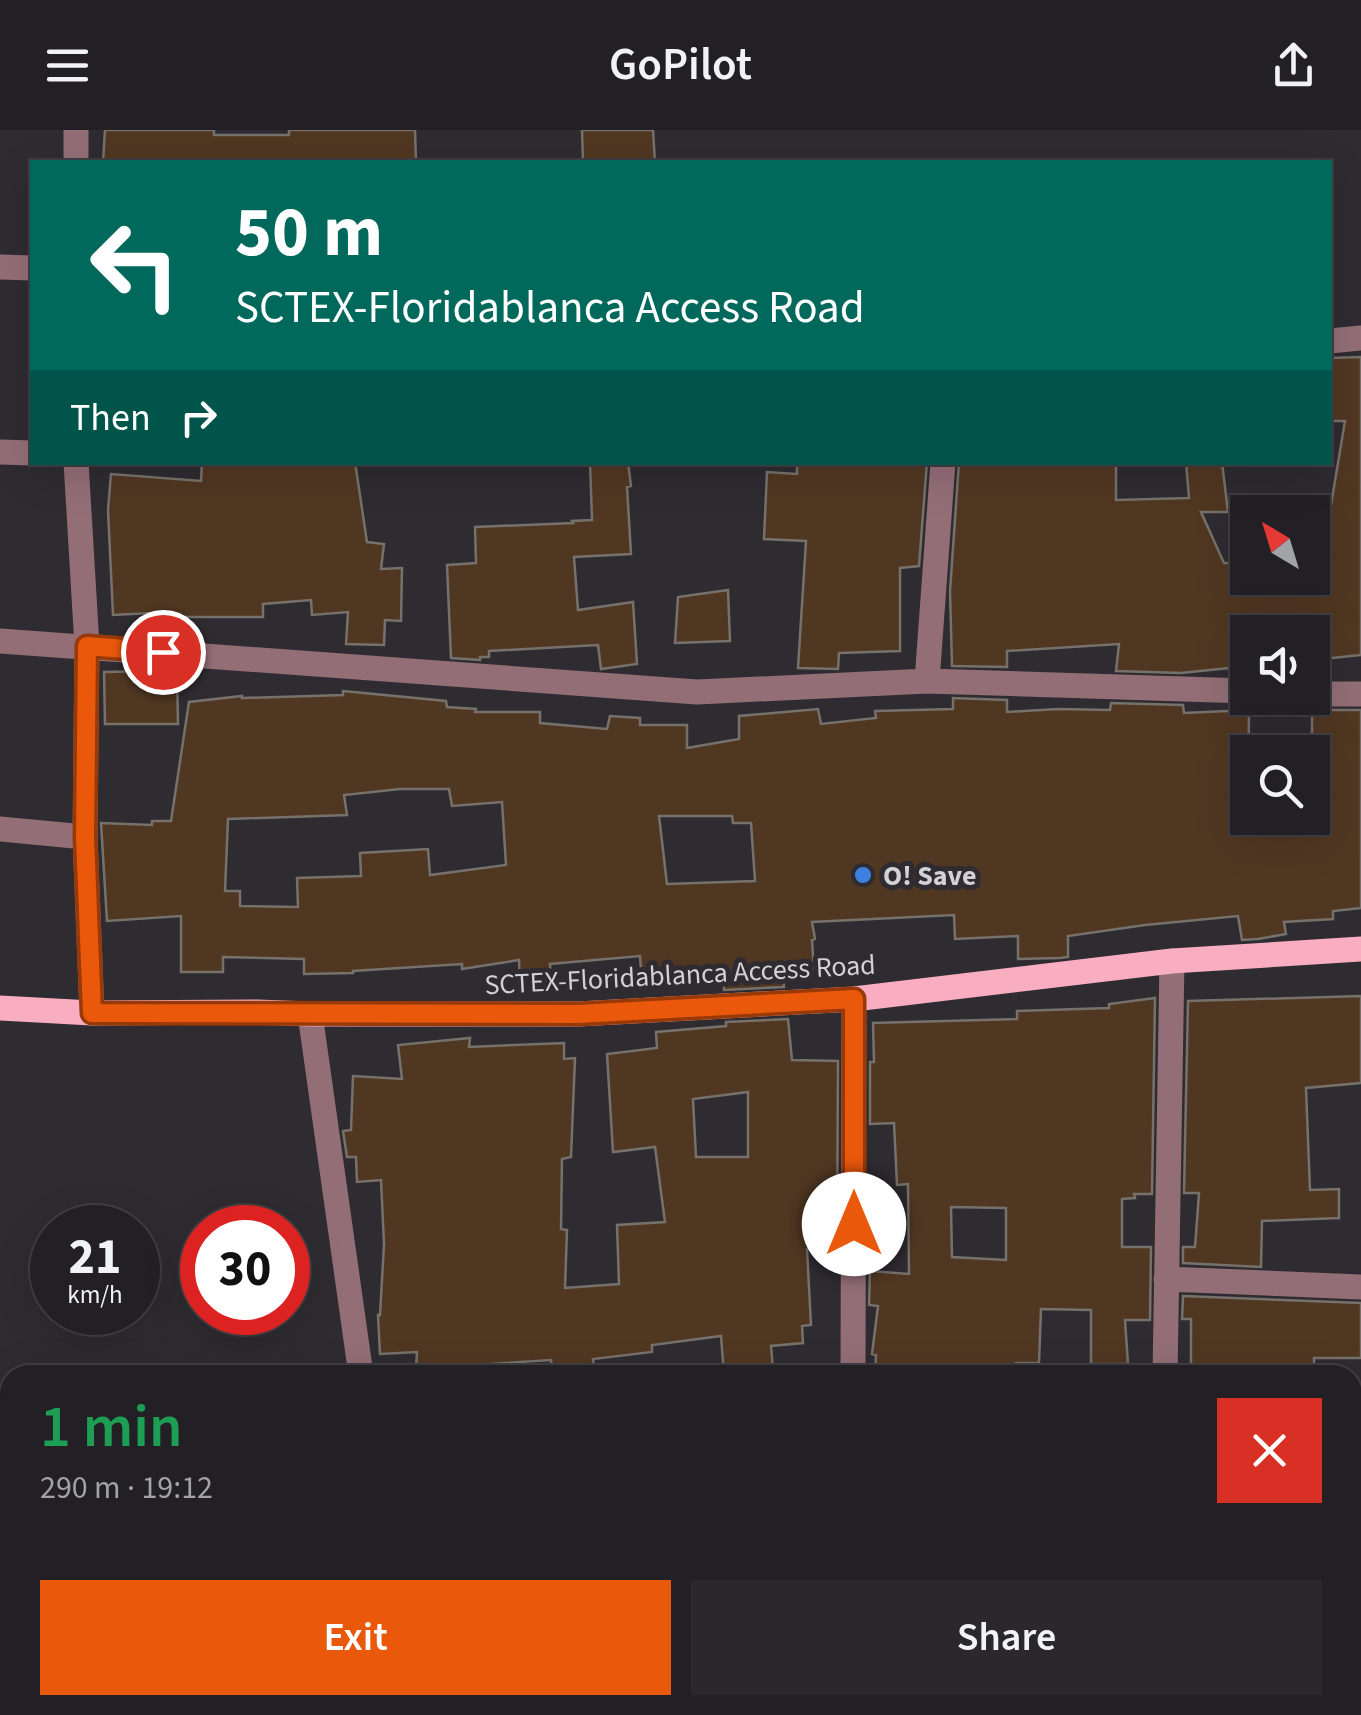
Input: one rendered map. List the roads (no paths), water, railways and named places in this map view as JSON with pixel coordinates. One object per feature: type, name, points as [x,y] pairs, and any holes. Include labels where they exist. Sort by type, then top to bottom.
[{"type":"main road","name":"SCTEX-Floridablanca Access Road","points":[[0,1008],[92,1013],[578,1014],[854,999],[1172,961],[1361,949]]},
{"type":"street","points":[[76,130],[76,160]]},
{"type":"street","points":[[0,267],[30,268]]},
{"type":"street","points":[[1332,340],[1361,338]]},
{"type":"street","points":[[0,452],[30,453]]},
{"type":"street","points":[[76,465],[87,646],[85,837],[92,1013]]},
{"type":"street","points":[[927,680],[943,465]]},
{"type":"street","points":[[0,641],[697,692],[927,680],[1230,691]]},
{"type":"street","points":[[1330,694],[1361,694]]},
{"type":"street","points":[[0,829],[85,837]]},
{"type":"street","points":[[1165,1365],[1172,961]]},
{"type":"street","points":[[854,999],[854,1365]]},
{"type":"street","points":[[310,1014],[360,1365]]},
{"type":"street","points":[[1166,1279],[1361,1287]]},
{"type":"place","name":"O! Save","points":[[863,875]]}]
